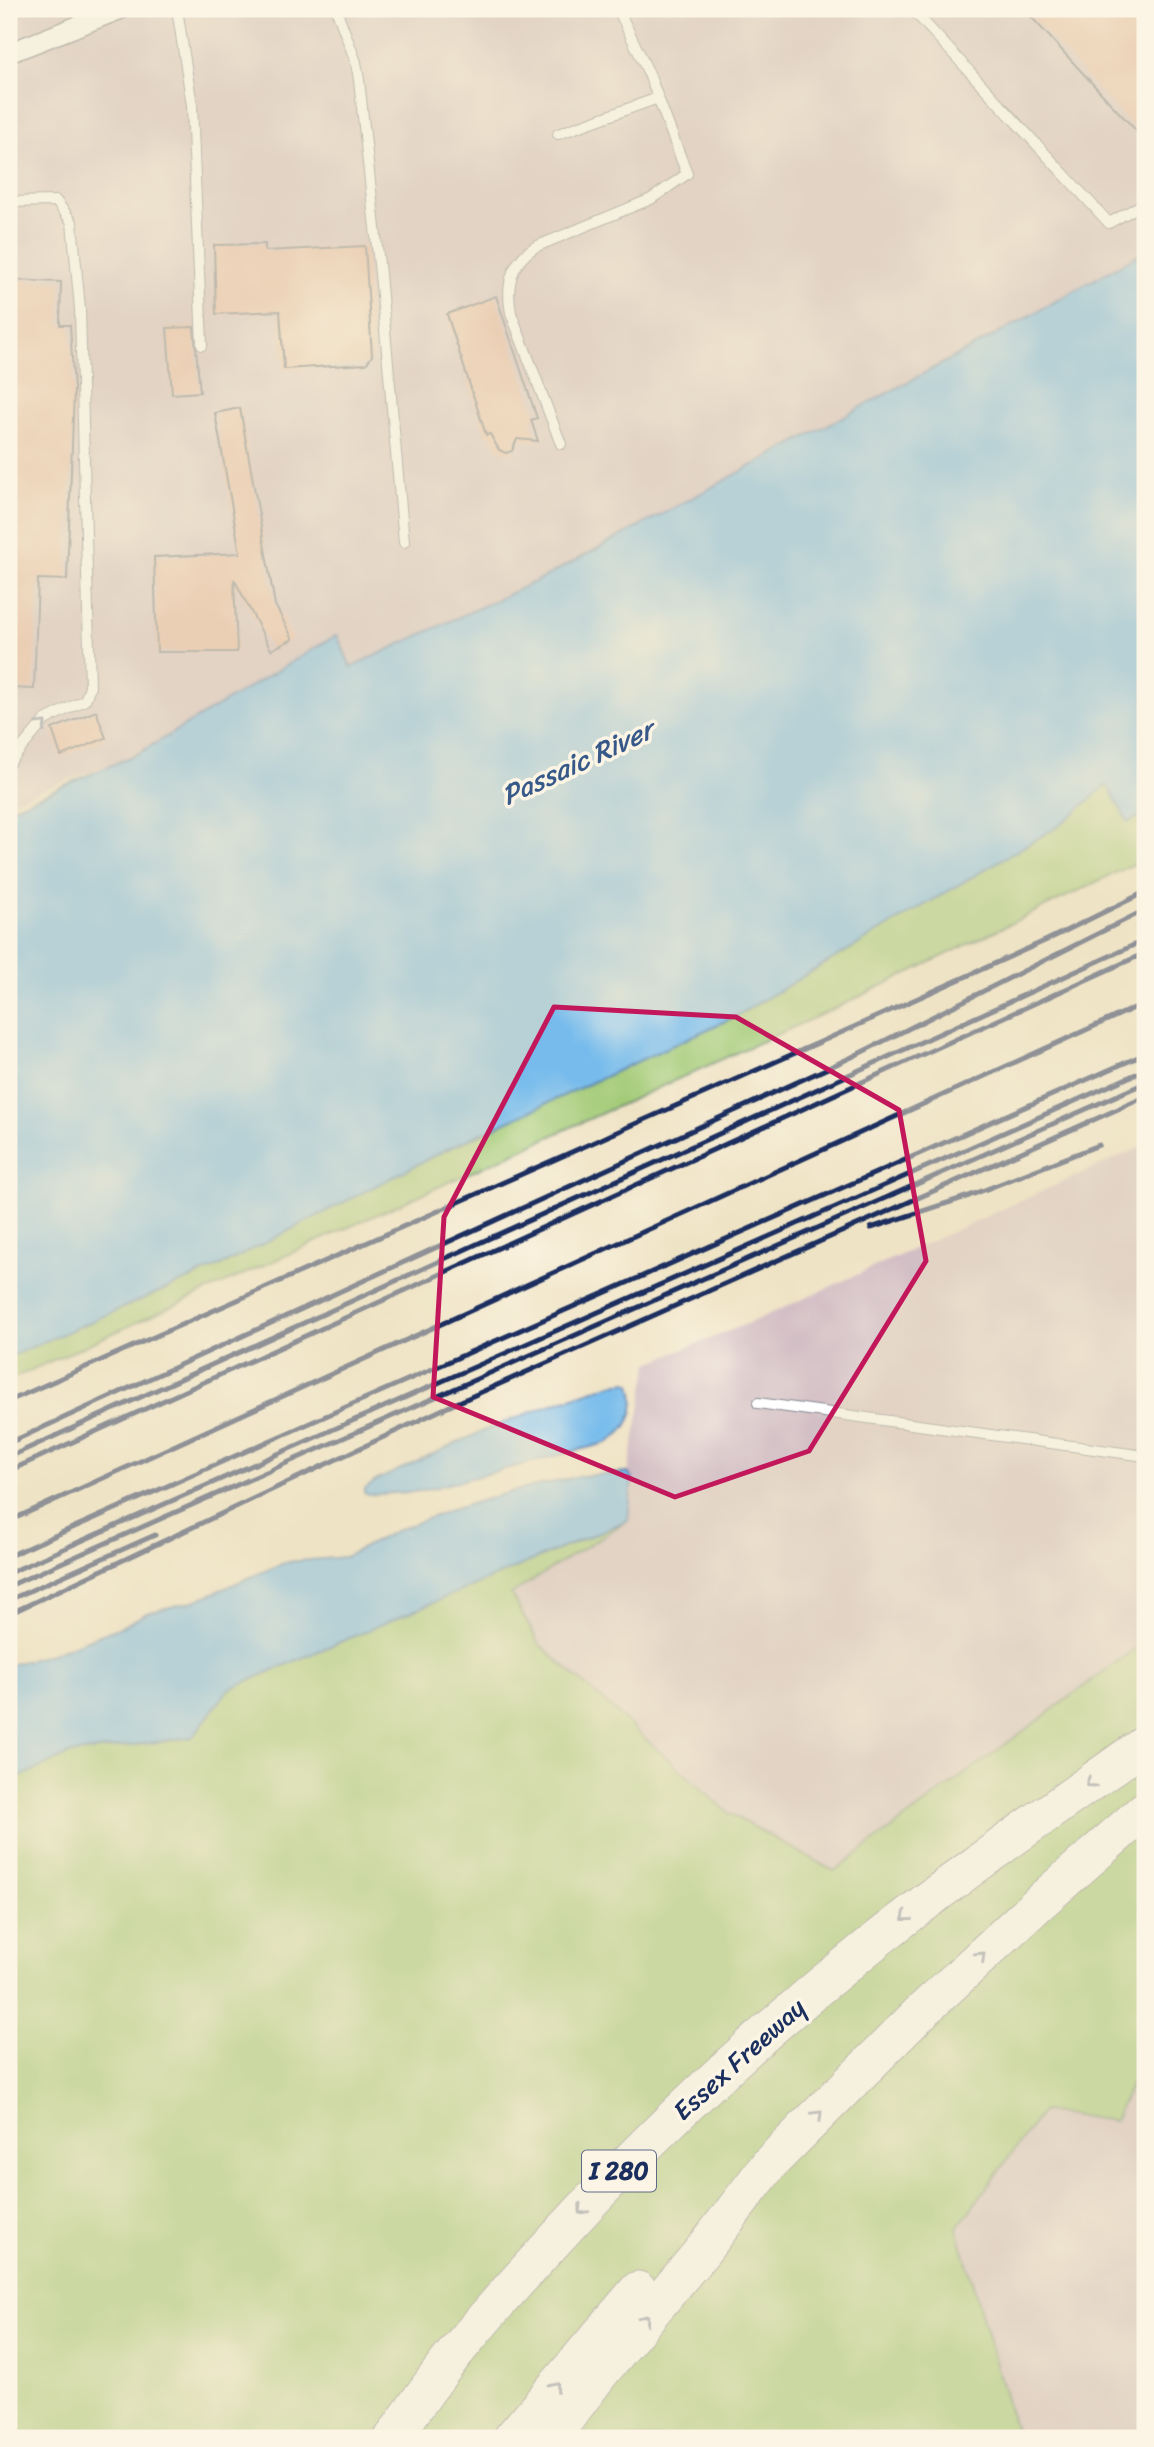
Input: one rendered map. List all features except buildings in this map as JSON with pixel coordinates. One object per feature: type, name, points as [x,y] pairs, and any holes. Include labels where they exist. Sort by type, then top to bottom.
[{"type":"highway","name":"Essex Freeway","points":[[393,2438],[447,2364],[523,2275],[613,2177],[760,2037],[863,1950],[918,1908],[1145,1744]]},
{"type":"highway","points":[[512,2438],[617,2313],[690,2233],[770,2163],[920,2013],[1041,1901],[1145,1810]]},
{"type":"highway","points":[[551,2438],[770,2163]]},
{"type":"highway","points":[[373,2438],[447,2364]]},
{"type":"highway","points":[[566,2438],[601,2372]]},
{"type":"street","points":[[9,53],[93,14],[121,9]]},
{"type":"lane","points":[[177,9],[192,105],[202,345]]},
{"type":"lane","points":[[336,9],[356,62],[359,80],[404,542]]},
{"type":"lane","points":[[561,444],[511,313],[508,294],[511,273],[522,256],[535,247],[651,199],[687,174],[658,98],[618,9]]},
{"type":"lane","points":[[912,9],[1109,223],[1145,203]]},
{"type":"lane","points":[[558,134],[658,98]]},
{"type":"lane","points":[[9,202],[56,201],[72,222],[83,378],[90,687],[85,700],[45,720],[9,762]]},
{"type":"lane","points":[[758,1403],[1145,1456]]},
{"type":"highlighted area","points":[[554,1007],[736,1017],[899,1110],[926,1261],[809,1451],[675,1497],[433,1397],[444,1217]]},
{"type":"shaded area","points":[[9,9],[1145,9],[1145,251],[1001,332],[541,579],[351,668],[336,635],[137,754],[9,802]]},
{"type":"shaded area","points":[[1145,1145],[1145,1641],[833,1872],[730,1814],[539,1645],[511,1594],[628,1520],[632,1479],[628,1473],[649,1363],[754,1321]]},
{"type":"shaded area","points":[[1095,2021],[1145,2075],[1145,2438],[1017,2438],[957,2228]]},
{"type":"green space","points":[[1107,784],[1128,822],[1145,814],[1145,857],[1136,863],[838,1007],[9,1380],[9,1357],[226,1263],[443,1151],[736,1016],[1060,825]]},
{"type":"green space","points":[[628,1520],[511,1594],[539,1644],[730,1814],[834,1871],[1145,1641],[1145,1744],[1026,1833],[1145,1766],[1145,2053],[1114,2121],[1043,2111],[957,2228],[1017,2438],[393,2438],[447,2364],[373,2438],[9,2438],[9,1782],[69,1754],[192,1737],[229,1689]]},
{"type":"water","name":"Passaic River","points":[[1145,251],[1145,814],[1128,822],[1107,785],[1060,825],[736,1016],[443,1151],[226,1263],[9,1357],[9,809],[137,754],[337,635],[351,667],[541,579],[1001,332]]},
{"type":"water","points":[[612,1384],[631,1384],[633,1411],[621,1432],[606,1443],[421,1491],[368,1495],[364,1493],[365,1489],[377,1480],[483,1431],[547,1406]]},
{"type":"water","points":[[628,1473],[632,1479],[628,1520],[229,1689],[192,1737],[69,1754],[9,1782],[9,1665],[51,1654],[123,1626],[147,1613],[197,1600],[286,1562],[345,1557],[397,1530],[451,1510],[510,1492],[581,1476]]},
{"type":"railway","points":[[9,1401],[827,1039],[1047,940],[1145,892]]},
{"type":"railway","points":[[9,1443],[852,1057],[1145,910]]},
{"type":"railway","points":[[9,1457],[1145,940]]},
{"type":"railway","points":[[9,1471],[1145,953]]},
{"type":"railway","points":[[9,1521],[1145,1003]]},
{"type":"railway","points":[[9,1556],[1145,1054]]},
{"type":"railway","points":[[9,1573],[1145,1070]]},
{"type":"railway","points":[[9,1586],[1145,1083]]},
{"type":"railway","points":[[9,1614],[441,1410],[1145,1097]]},
{"type":"railway","points":[[871,1228],[969,1196],[1099,1145]]},
{"type":"railway","points":[[9,1600],[155,1535]]}]
